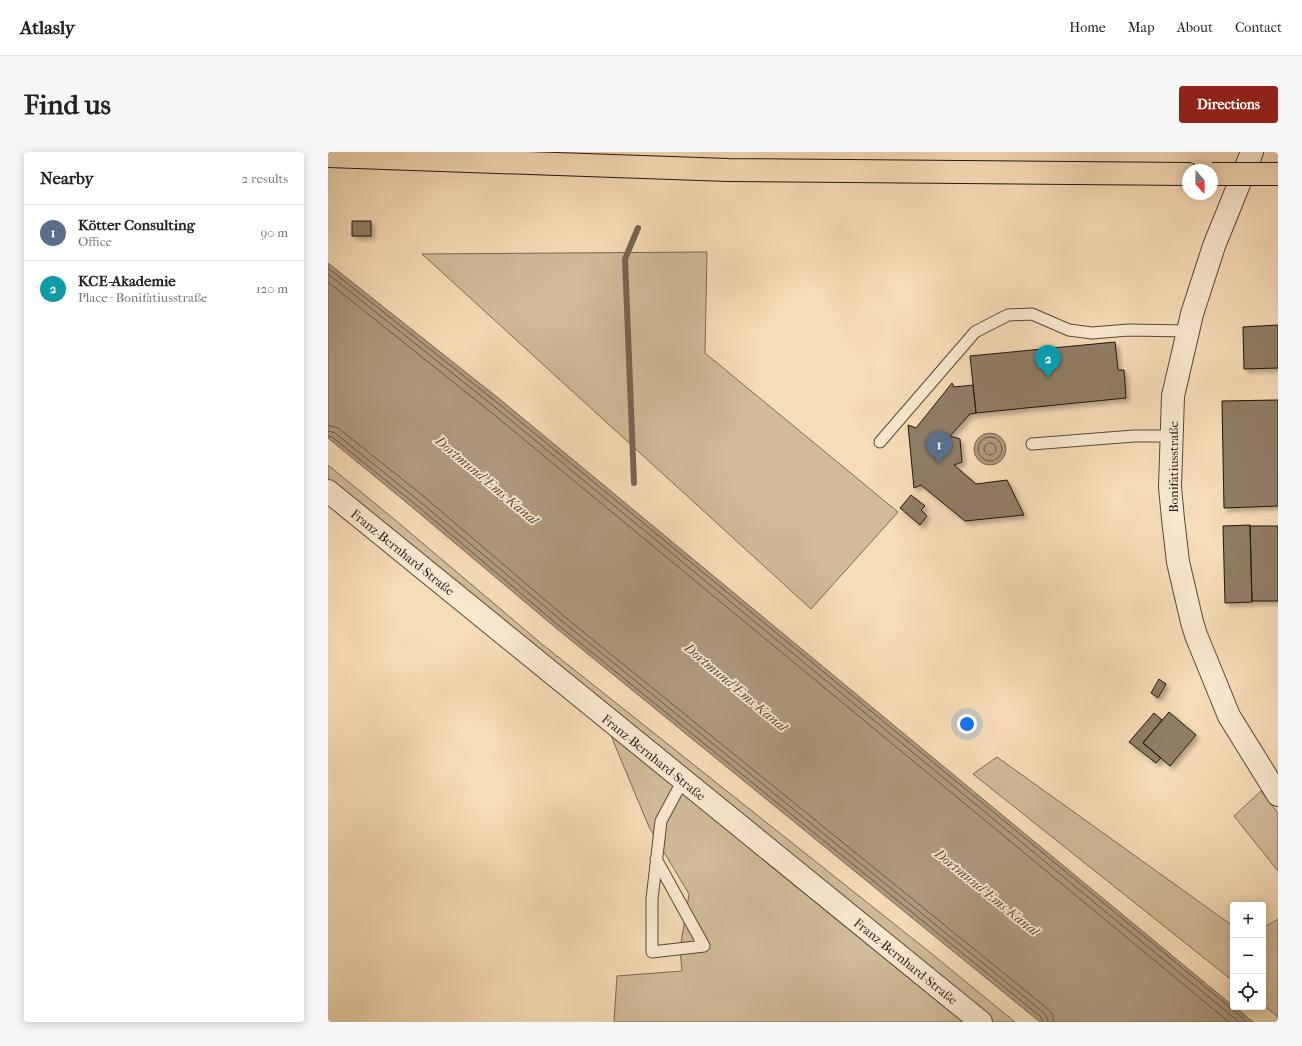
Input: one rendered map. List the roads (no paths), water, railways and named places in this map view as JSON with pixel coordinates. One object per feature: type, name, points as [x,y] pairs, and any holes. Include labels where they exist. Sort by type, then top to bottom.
[{"type":"highway","points":[[328,156],[728,170],[1182,174]]},
{"type":"highway","points":[[1218,174],[1278,174]]},
{"type":"street","name":"Bonifatiusstraße","points":[[1252,152],[1214,246],[1192,314],[1173,396],[1170,487],[1178,562],[1192,622],[1229,716],[1278,795]]},
{"type":"street","name":"Franz-Bernhard-Straße","points":[[328,491],[981,1022]]},
{"type":"lane","points":[[880,442],[975,332],[1008,315],[1032,314],[1069,330],[1092,333],[1130,330],[1188,331]]},
{"type":"lane","points":[[1032,444],[1134,436],[1171,436]]},
{"type":"lane","points":[[656,859],[704,946],[652,952],[652,899],[656,859],[661,821],[683,780]]},
{"type":"water","name":"Dortmund-Ems-Kanal","points":[[328,263],[502,401],[1230,1004],[1230,1010],[1239,1010],[1253,1022],[1040,1022],[556,628],[328,438]]},
{"type":"water","points":[[990,433],[996,434],[1003,440],[1006,449],[1005,455],[999,462],[990,465],[984,464],[977,458],[974,449],[975,443],[981,436]]},
{"type":"waterway","points":[[634,483],[625,259],[638,228]]},
{"type":"place","name":"KCE-Akademie","points":[[1048,378]]},
{"type":"place","name":"Kötter Consulting","points":[[939,464]]}]
